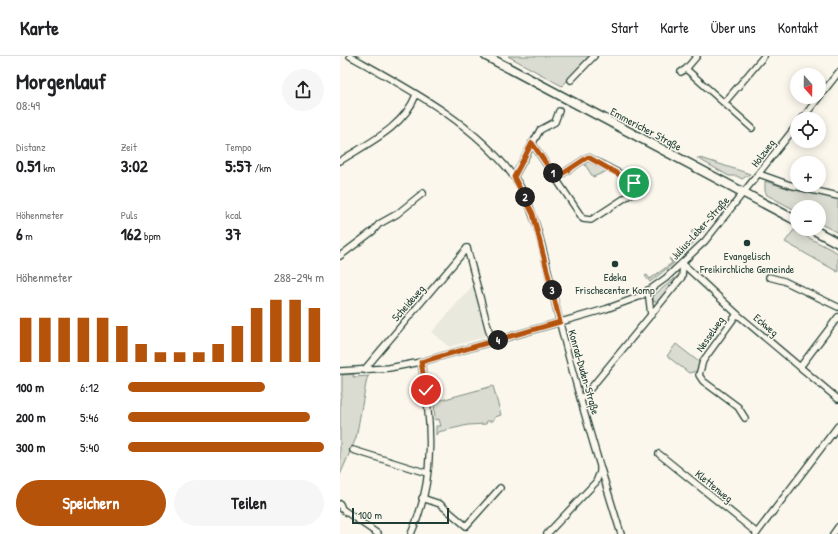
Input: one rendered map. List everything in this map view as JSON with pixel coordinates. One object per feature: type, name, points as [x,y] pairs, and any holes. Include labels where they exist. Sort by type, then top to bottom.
[{"type":"main road","name":"Emmericher Straße","points":[[486,56],[790,217]]},
{"type":"main road","points":[[825,236],[838,243]]},
{"type":"street","name":"Konrad-Duden-Straße","points":[[350,56],[453,118],[479,140],[514,177],[533,214],[581,400],[621,534]]},
{"type":"street","points":[[571,80],[594,56]]},
{"type":"street","points":[[696,56],[684,70],[725,102],[730,109],[752,128]]},
{"type":"street","points":[[725,102],[764,56]]},
{"type":"street","points":[[807,112],[838,73]]},
{"type":"street","points":[[340,161],[395,126],[411,106],[416,95]]},
{"type":"street","points":[[514,177],[540,130],[555,122],[560,111]]},
{"type":"street","name":"Holzweg","points":[[744,193],[790,134]]},
{"type":"street","points":[[532,143],[583,219],[588,221],[631,194],[636,186],[632,180],[588,157],[556,178]]},
{"type":"street","points":[[759,174],[790,185],[838,196]]},
{"type":"street","name":"Julius-Leber-Straße","points":[[340,371],[390,368],[421,362],[606,309],[641,296],[666,278],[705,241],[744,193]]},
{"type":"street","points":[[340,256],[379,224],[397,214],[423,194]]},
{"type":"street","name":"Scheideweg","points":[[364,370],[467,248],[492,342]]},
{"type":"street","points":[[581,400],[682,277],[682,264]]},
{"type":"street","name":"Eckweg","points":[[682,264],[736,314],[838,399]]},
{"type":"street","points":[[769,276],[784,281],[838,307]]},
{"type":"street","points":[[648,290],[650,315]]},
{"type":"street","name":"Nesselweg","points":[[736,314],[703,361],[699,375],[703,381],[738,407],[745,418]]},
{"type":"street","points":[[800,366],[838,317]]},
{"type":"street","points":[[410,534],[417,521],[430,458],[431,430],[421,362]]},
{"type":"street","points":[[757,534],[838,426]]},
{"type":"street","points":[[353,450],[427,473]]},
{"type":"street","name":"Klettenweg","points":[[658,454],[757,534]]},
{"type":"street","points":[[548,534],[596,482],[600,472],[600,466]]},
{"type":"street","points":[[422,498],[440,504],[466,526],[500,488]]},
{"type":"street","points":[[340,504],[342,509],[378,534]]},
{"type":"street","points":[[833,534],[838,527]]},
{"type":"shaded area","points":[[508,56],[591,56],[562,86]]},
{"type":"shaded area","points":[[697,158],[750,174],[742,179],[737,176],[729,176]]},
{"type":"shaded area","points":[[589,161],[607,171],[593,177],[584,163]]},
{"type":"shaded area","points":[[765,181],[790,188],[790,192],[806,192],[838,199],[838,233],[826,227],[826,200],[790,200],[790,207],[767,195],[765,191]]},
{"type":"shaded area","points":[[702,228],[705,230],[703,232],[701,231],[695,237],[697,239],[681,256],[677,253],[678,250],[682,252],[695,236],[691,232],[694,229],[698,232]]},
{"type":"shaded area","points":[[790,235],[805,236],[838,253],[838,272],[785,242]]},
{"type":"shaded area","points":[[669,258],[674,263],[650,282],[645,276],[647,275],[650,279],[672,263]]},
{"type":"shaded area","points":[[681,275],[659,303],[653,301],[653,296]]},
{"type":"shaded area","points":[[473,285],[486,334],[484,337],[449,347],[432,332]]},
{"type":"shaded area","points":[[676,344],[699,362],[697,371],[689,373],[667,356]]},
{"type":"shaded area","points":[[354,374],[353,377],[369,376],[367,378],[356,438],[340,475],[340,399],[342,392],[342,375]]},
{"type":"shaded area","points":[[493,386],[501,415],[495,417],[493,421],[487,421],[486,424],[468,425],[438,432],[436,435],[436,426],[441,426],[439,419],[435,420],[434,402]]},
{"type":"place","name":"Evangelisch Freikirchliche Gemeinde","points":[[747,243]]},
{"type":"place","name":"Edeka Frischecenter Komp","points":[[615,264]]},
{"type":"route","points":[[426,390],[421,362],[560,322],[533,214],[523,191],[514,177],[532,143],[556,178],[588,157],[632,180],[634,183]]}]
